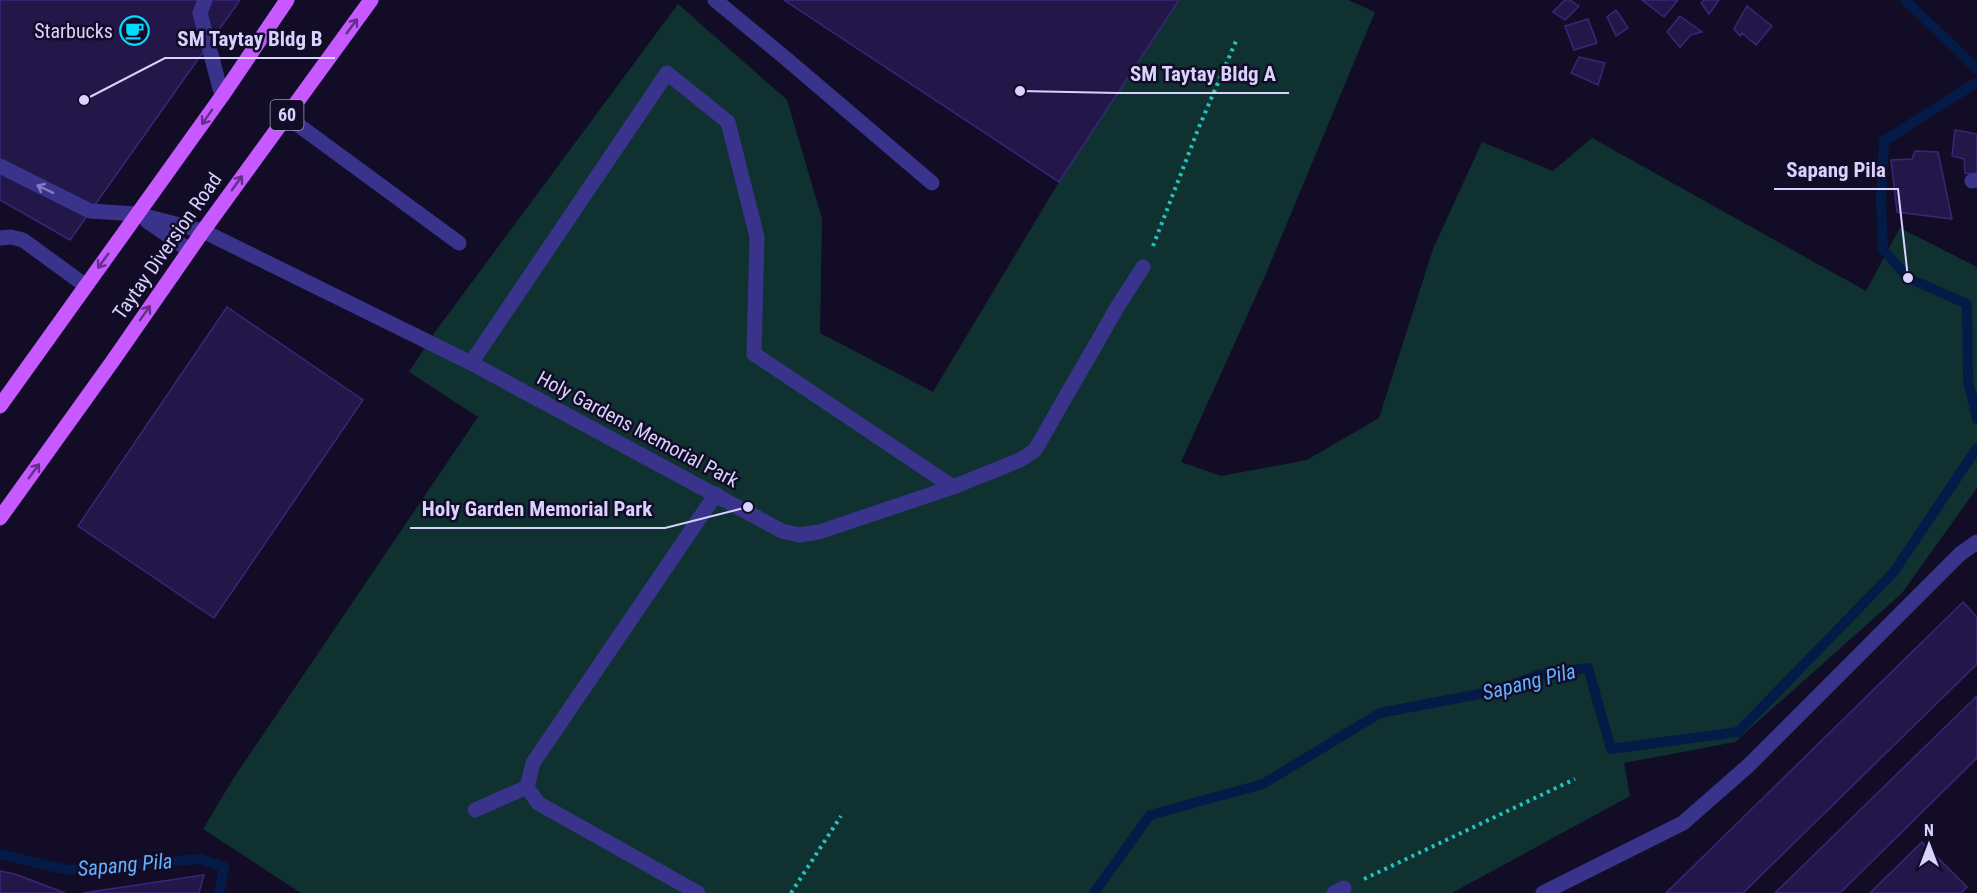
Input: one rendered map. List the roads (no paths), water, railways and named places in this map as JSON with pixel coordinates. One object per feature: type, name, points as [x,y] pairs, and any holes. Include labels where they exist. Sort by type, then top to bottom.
[{"type":"main road","points":[[0,406],[288,0]]},
{"type":"main road","name":"Taytay Diversion Road","points":[[0,518],[189,250],[371,0]]},
{"type":"street","points":[[205,0],[200,13],[222,96]]},
{"type":"street","points":[[715,0],[932,183]]},
{"type":"street","points":[[471,363],[667,73],[728,122],[757,237],[754,354],[953,487]]},
{"type":"street","points":[[286,116],[459,243]]},
{"type":"street","name":"Holy Gardens Memorial Park","points":[[0,166],[90,211],[137,214],[203,231],[471,363],[782,531],[799,536],[819,532],[953,487],[1020,460],[1035,450],[1143,267]]},
{"type":"street","points":[[137,214],[189,250]]},
{"type":"street","points":[[0,238],[11,237],[23,240],[86,286]]},
{"type":"street","points":[[698,893],[538,803],[527,787],[533,764],[716,494]]},
{"type":"street","points":[[1543,893],[1683,823],[1749,765],[1960,554],[1977,542]]},
{"type":"street","points":[[475,810],[527,787]]},
{"type":"waterway","name":"Sapang Pila","points":[[1905,0],[1977,69]]},
{"type":"waterway","name":"Sapang Pila","points":[[1977,82],[1884,141],[1881,202],[1883,249],[1908,278],[1967,304],[1968,380],[1977,419]]},
{"type":"waterway","name":"Sapang Pila","points":[[1094,893],[1150,815],[1263,784],[1380,713],[1500,690],[1538,675],[1588,668],[1611,749],[1738,732],[1893,573],[1977,448]]},
{"type":"waterway","name":"Sapang Pila","points":[[0,854],[67,870],[200,859],[224,867],[219,893]]},
{"type":"place","name":"Starbucks","points":[[134,31]]},
{"type":"place","name":"SM Taytay Bldg A","points":[[1020,91]]},
{"type":"place","name":"SM Taytay Bldg B","points":[[84,100]]},
{"type":"place","name":"Sapang Pila","points":[[1908,278]]},
{"type":"place","name":"Holy Garden Memorial Park","points":[[748,507]]}]
